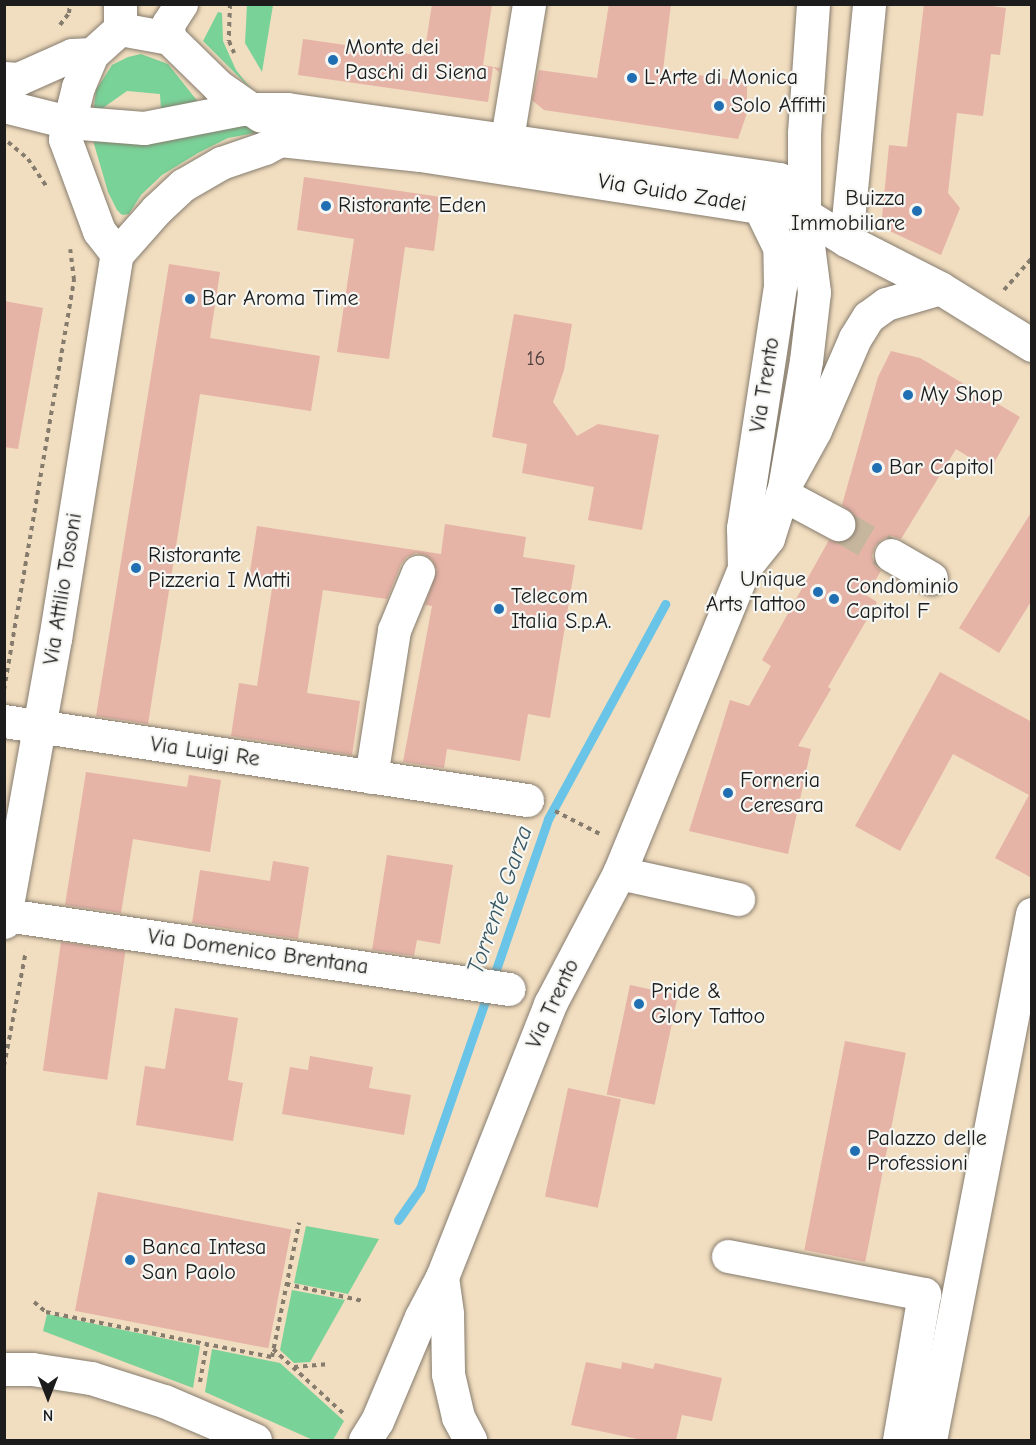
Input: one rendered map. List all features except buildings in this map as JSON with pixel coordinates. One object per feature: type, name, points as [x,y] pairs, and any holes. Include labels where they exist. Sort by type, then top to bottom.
[{"type":"street","points":[[169,38],[168,24],[181,4]]},
{"type":"street","points":[[504,154],[529,4]]},
{"type":"street","name":"Via Trento","points":[[358,1430],[377,1421],[421,1317],[442,1277],[550,1004],[619,873],[744,568],[768,538],[783,491],[806,360],[814,292],[804,214],[804,133],[813,4]]},
{"type":"street","points":[[846,240],[869,4]]},
{"type":"street","points":[[120,17],[169,38],[219,86],[253,109],[271,125],[280,140],[265,148],[221,163],[183,185],[156,210],[117,254],[99,231],[65,139],[68,123],[78,87],[92,54],[120,17]]},
{"type":"street","points":[[4,78],[18,79],[72,55],[92,54]]},
{"type":"street","points":[[4,106],[68,123],[144,128],[253,109],[287,109],[504,154],[779,180],[804,214]]},
{"type":"street","name":"Via Guido Zadei","points":[[280,140],[420,155],[504,154],[804,214],[846,240],[940,288],[1032,345]]},
{"type":"street","name":"Via Trento","points":[[744,568],[743,528],[780,286],[779,247],[759,206]]},
{"type":"street","name":"Via Attilio Tosoni","points":[[14,919],[40,728],[117,254]]},
{"type":"street","name":"Via Trento","points":[[783,491],[815,430],[855,338],[868,317],[886,303],[940,288]]},
{"type":"street","points":[[783,491],[838,524]]},
{"type":"street","points":[[891,555],[932,578]]},
{"type":"street","points":[[370,777],[394,630],[418,572]]},
{"type":"street","name":"Via Luigi Re","points":[[4,721],[527,800]]},
{"type":"street","points":[[619,873],[738,899]]},
{"type":"street","points":[[930,1440],[1032,914]]},
{"type":"street","name":"Via Domenico Brentana","points":[[14,919],[509,989]]},
{"type":"street","points":[[728,1256],[924,1294],[899,1440]]},
{"type":"street","points":[[442,1277],[447,1314],[448,1374],[458,1417],[470,1440]]},
{"type":"street","points":[[4,1370],[32,1369],[91,1378],[164,1401],[255,1440]]},
{"type":"street","points":[[164,1401],[205,1440]]},
{"type":"path","points":[[230,4],[229,41],[236,59]]},
{"type":"path","points":[[9,142],[28,159],[52,196]]},
{"type":"path","points":[[4,690],[74,280],[69,244]]},
{"type":"path","points":[[985,314],[1032,258]]},
{"type":"path","points":[[564,814],[574,820]]},
{"type":"path","points":[[4,1066],[14,919]]},
{"type":"path","points":[[34,1302],[46,1312],[272,1358],[298,1223]]},
{"type":"path","points":[[286,1284],[363,1301]]},
{"type":"path","points":[[200,1385],[207,1344]]},
{"type":"path","points":[[273,1348],[358,1430]]},
{"type":"path","points":[[293,1367],[326,1364]]},
{"type":"green space","points":[[247,5],[273,5],[262,72],[245,43]]},
{"type":"green space","points":[[218,12],[222,13],[223,41],[236,70],[252,90],[203,41]]},
{"type":"green space","points":[[141,54],[168,64],[203,108],[134,112],[161,110],[160,94],[127,91],[100,110],[94,108],[96,90],[112,65],[128,57]]},
{"type":"green space","points":[[241,117],[265,131],[228,138],[198,153],[162,175],[141,195],[129,214],[122,215],[117,210],[108,192],[92,137]]},
{"type":"green space","points":[[306,1226],[379,1239],[348,1294],[294,1283]]},
{"type":"green space","points":[[292,1290],[345,1300],[310,1362],[294,1363],[280,1350]]},
{"type":"green space","points":[[47,1314],[200,1346],[193,1388],[43,1331]]},
{"type":"green space","points":[[212,1349],[280,1363],[344,1421],[333,1440],[313,1440],[205,1392]]},
{"type":"waterway","name":"Torrente Garza","points":[[398,1220],[420,1189],[548,819],[665,604]]},
{"type":"tunnel","points":[[838,524],[891,555]]},
{"type":"place","name":"Monte dei Paschi di Siena","points":[[333,60]]},
{"type":"place","name":"L'Arte di Monica","points":[[632,78]]},
{"type":"place","name":"Solo Affitti","points":[[719,106]]},
{"type":"place","name":"Ristorante Eden","points":[[326,206]]},
{"type":"place","name":"Buizza Immobiliare","points":[[917,211]]},
{"type":"place","name":"Bar Aroma Time","points":[[190,299]]},
{"type":"place","name":"My Shop","points":[[908,395]]},
{"type":"place","name":"Bar Capitol","points":[[877,468]]},
{"type":"place","name":"Ristorante Pizzeria I Matti","points":[[136,568]]},
{"type":"place","name":"Unique Arts Tattoo","points":[[818,592]]},
{"type":"place","name":"Condominio Capitol F","points":[[834,599]]},
{"type":"place","name":"Telecom Italia S.p.A.","points":[[499,609]]},
{"type":"place","name":"Forneria Ceresara","points":[[728,793]]},
{"type":"place","name":"Pride & Glory Tattoo","points":[[639,1004]]},
{"type":"place","name":"Palazzo delle Professioni","points":[[855,1151]]},
{"type":"place","name":"Banca Intesa San Paolo","points":[[130,1260]]}]
